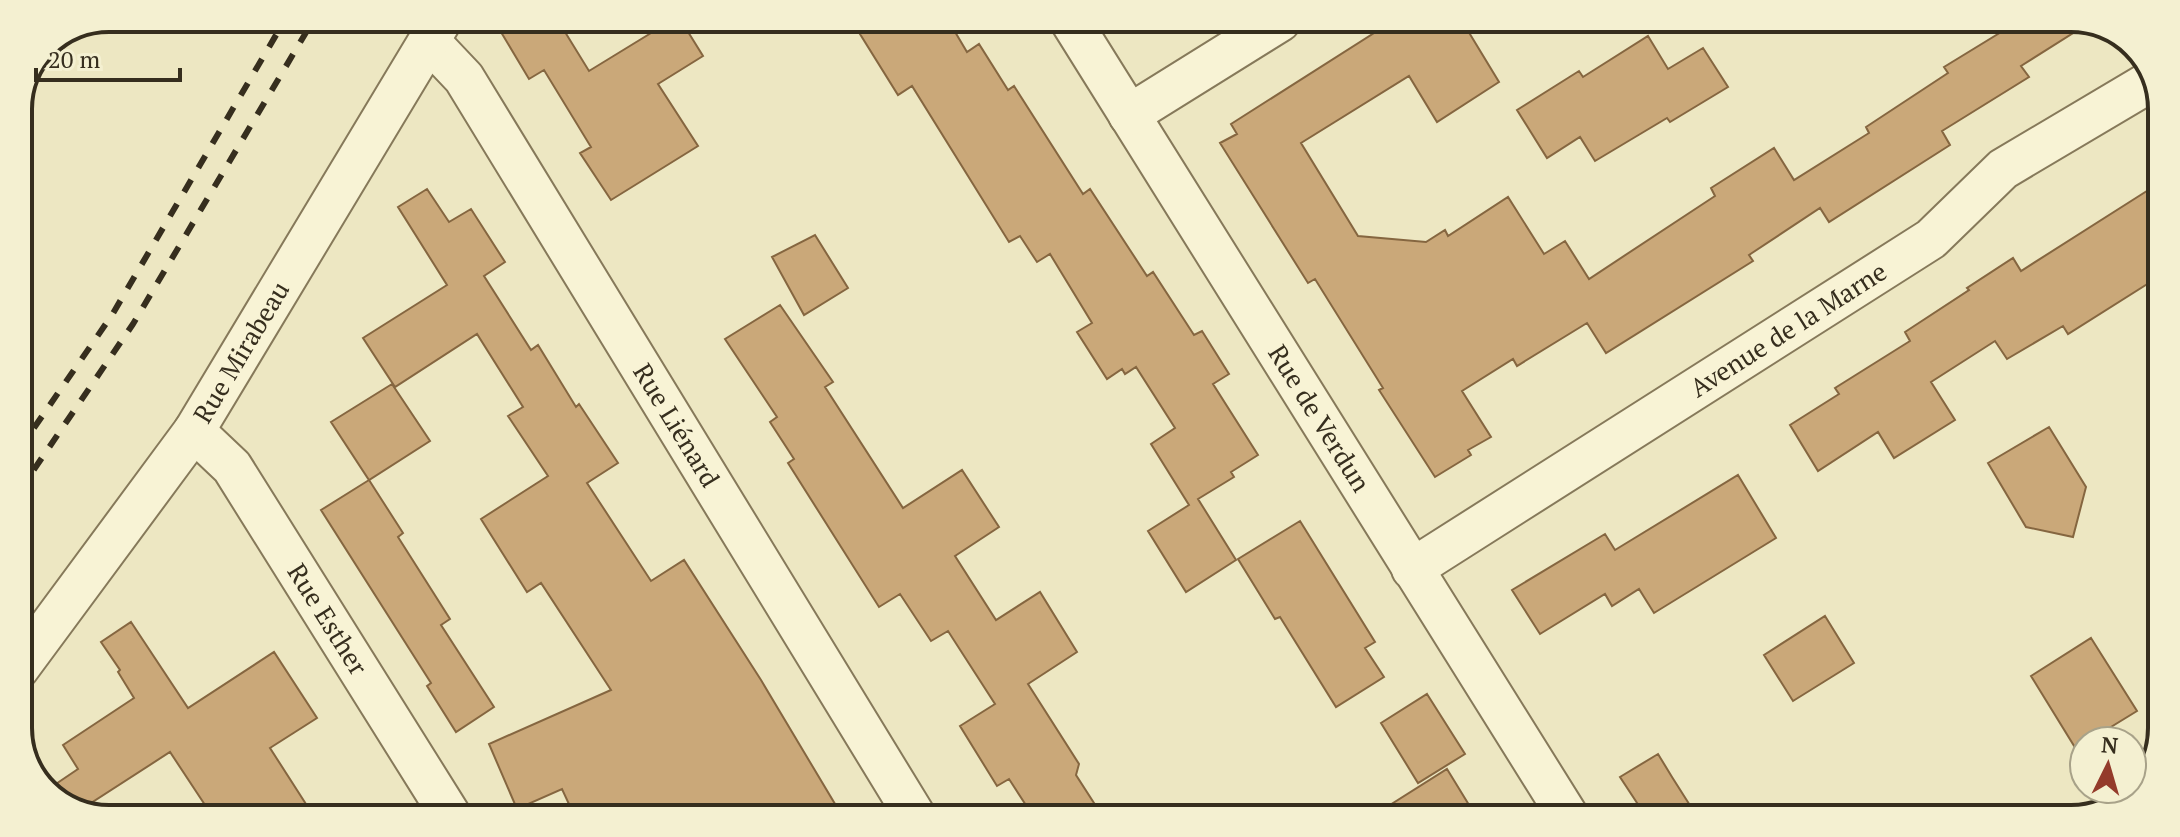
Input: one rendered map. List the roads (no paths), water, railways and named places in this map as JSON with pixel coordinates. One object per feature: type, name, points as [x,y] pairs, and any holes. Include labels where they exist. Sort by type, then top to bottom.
[{"type":"street","name":"Rue Mirabeau","points":[[32,650],[194,431],[435,32]]},
{"type":"street","name":"Rue Liénard","points":[[437,32],[908,805]]},
{"type":"street","name":"Rue de Verdun","points":[[1077,32],[1561,805]]},
{"type":"street","points":[[1129,115],[1262,32]]},
{"type":"street","name":"Avenue de la Marne","points":[[1412,569],[1931,239],[2003,169],[2144,85]]},
{"type":"street","name":"Rue Esther","points":[[194,431],[232,467],[444,805]]},
{"type":"railway","points":[[32,431],[112,315],[278,32]]},
{"type":"railway","points":[[32,472],[133,324],[306,32]]}]
